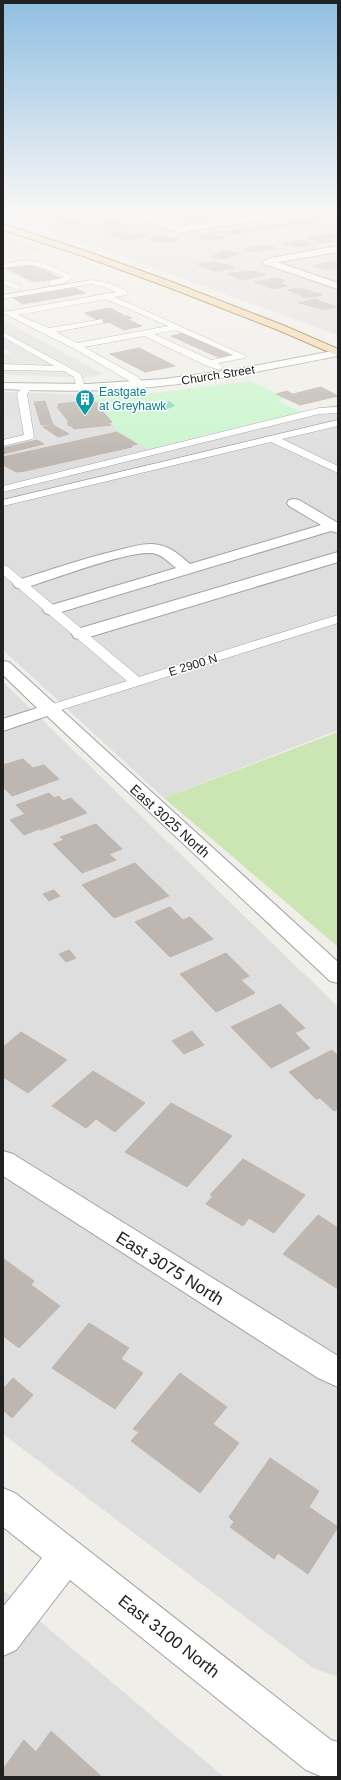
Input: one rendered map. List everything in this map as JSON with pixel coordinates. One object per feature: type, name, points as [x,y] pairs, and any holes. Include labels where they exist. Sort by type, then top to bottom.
[{"type":"main road","points":[[199,295],[250,315],[337,353]]},
{"type":"street","name":"Church Street","points":[[3,386],[80,388],[141,385],[192,380],[337,353]]},
{"type":"street","points":[[294,503],[335,527]]},
{"type":"street","points":[[51,610],[335,527]]},
{"type":"street","points":[[21,584],[148,548],[158,549],[188,569]]},
{"type":"street","points":[[80,634],[338,557]]},
{"type":"street","name":"East 3025 North","points":[[3,666],[48,710],[338,975]]},
{"type":"street","points":[[3,725],[48,710]]},
{"type":"street","name":"East 3075 North","points":[[3,1162],[329,1368],[338,1372]]},
{"type":"street","name":"East 3100 North","points":[[3,1505],[320,1756],[338,1762]]},
{"type":"street","points":[[3,1637],[67,1555]]},
{"type":"lane","points":[[3,297],[14,295]]},
{"type":"lane","points":[[6,313],[116,295]]},
{"type":"lane","points":[[109,297],[242,356],[208,363]]},
{"type":"lane","points":[[3,305],[18,301]]},
{"type":"lane","points":[[6,313],[48,331],[135,379],[141,385]]},
{"type":"lane","points":[[129,316],[147,313]]},
{"type":"lane","points":[[48,331],[100,322]]},
{"type":"lane","points":[[76,346],[177,327]]},
{"type":"lane","points":[[145,333],[216,367],[257,369]]},
{"type":"lane","points":[[3,334],[78,376],[80,388]]},
{"type":"lane","points":[[184,351],[217,345]]},
{"type":"lane","points":[[3,367],[66,369]]},
{"type":"lane","points":[[3,443],[29,437],[22,394],[26,387]]},
{"type":"lane","points":[[3,489],[319,411],[338,410]]},
{"type":"lane","points":[[3,503],[338,423]]},
{"type":"lane","points":[[273,439],[338,470]]},
{"type":"lane","points":[[3,569],[137,682]]},
{"type":"lane","name":"E 2900 N","points":[[48,710],[338,619]]},
{"type":"shaded area","points":[[228,295],[338,295],[338,335]]},
{"type":"shaded area","points":[[3,320],[103,374],[91,377],[62,377],[3,374],[3,355],[11,353],[3,348]]},
{"type":"shaded area","points":[[3,392],[105,395],[147,449],[338,404],[338,730],[164,798],[3,650]]},
{"type":"shaded area","points":[[45,401],[53,425],[68,435],[58,437],[63,440],[3,454],[3,416],[10,419],[16,417],[34,402]]},
{"type":"shaded area","points":[[3,682],[338,1007],[338,1677],[313,1668],[3,1434]]},
{"type":"shaded area","points":[[3,1590],[224,1777],[3,1777]]},
{"type":"green space","points":[[251,381],[287,398],[278,401],[302,412],[147,449],[116,430],[95,398],[100,395],[156,393]]},
{"type":"green space","points":[[169,401],[175,405],[173,407],[153,412],[143,410],[134,405]]},
{"type":"green space","points":[[338,732],[338,947],[164,798]]},
{"type":"building","points":[[31,295],[73,295],[23,304],[13,298]]},
{"type":"building","points":[[299,295],[322,295],[306,298]]},
{"type":"building","points":[[315,299],[337,307],[325,310],[299,303]]},
{"type":"building","points":[[110,308],[132,318],[127,319],[142,326],[124,330],[109,322],[104,323],[84,313]]},
{"type":"building","points":[[184,333],[235,357],[222,359],[171,336]]},
{"type":"building","points":[[139,348],[175,366],[145,372],[110,354]]},
{"type":"building","points":[[321,387],[338,396],[300,405],[276,394],[287,391],[293,394]]},
{"type":"building","name":"Eastgate at Greyhawk","points":[[93,400],[95,403],[98,403],[101,407],[99,407],[112,422],[109,423],[111,425],[74,429],[69,426],[67,422],[69,422],[57,407],[59,407],[58,404]]},
{"type":"building","points":[[45,401],[53,425],[41,425],[34,402]]},
{"type":"building","points":[[53,425],[69,434],[58,437],[43,427]]},
{"type":"building","points":[[117,432],[137,444],[130,446],[132,447],[25,471],[16,472],[3,465],[3,457]]},
{"type":"building","points":[[37,440],[44,444],[3,454],[3,448]]},
{"type":"building","points":[[23,759],[33,768],[44,765],[59,779],[12,796],[3,787],[3,765]]},
{"type":"building","points":[[49,793],[54,798],[59,796],[63,801],[71,798],[87,813],[24,835],[10,820],[25,814],[16,805]]},
{"type":"building","points":[[96,824],[122,849],[109,854],[116,860],[82,873],[53,844],[64,840],[60,837]]},
{"type":"building","points":[[135,863],[169,896],[114,918],[82,885]]},
{"type":"building","points":[[54,890],[60,896],[49,901],[43,894]]},
{"type":"building","points":[[170,907],[183,920],[190,917],[213,939],[170,957],[135,922]]},
{"type":"building","points":[[69,950],[76,958],[66,962],[59,954]]},
{"type":"building","points":[[226,953],[249,976],[241,980],[255,993],[216,1012],[180,974]]},
{"type":"building","points":[[280,1004],[305,1028],[295,1033],[310,1048],[271,1068],[231,1027]]},
{"type":"building","points":[[192,1031],[204,1045],[184,1054],[172,1041]]},
{"type":"building","points":[[21,1032],[67,1060],[28,1093],[3,1077],[3,1047]]},
{"type":"building","points":[[332,1050],[338,1056],[338,1109],[334,1111],[320,1098],[316,1099],[289,1072]]},
{"type":"building","points":[[93,1071],[145,1103],[115,1132],[96,1119],[86,1128],[52,1106]]},
{"type":"building","points":[[171,1103],[232,1136],[187,1187],[125,1152]]},
{"type":"building","points":[[243,1159],[305,1195],[274,1233],[249,1218],[243,1226],[206,1204],[213,1196],[210,1195]]},
{"type":"building","points":[[318,1215],[338,1228],[338,1289],[283,1254]]},
{"type":"building","points":[[4,1259],[34,1281],[31,1285],[60,1306],[19,1348],[3,1336]]},
{"type":"building","points":[[89,1323],[129,1348],[121,1359],[143,1373],[115,1409],[52,1368]]},
{"type":"building","points":[[180,1373],[227,1407],[213,1424],[239,1443],[200,1493],[131,1441],[139,1432],[133,1429]]},
{"type":"building","points":[[13,1378],[33,1395],[12,1418],[3,1410],[3,1389]]},
{"type":"building","points":[[270,1458],[319,1491],[309,1507],[338,1527],[308,1574],[278,1553],[274,1559],[230,1527],[234,1522],[229,1517]]},
{"type":"building","points":[[51,1731],[102,1777],[3,1777],[3,1769],[24,1740],[36,1752]]},
{"type":"place","name":"Eastgate at Greyhawk","points":[[85,416]]}]
